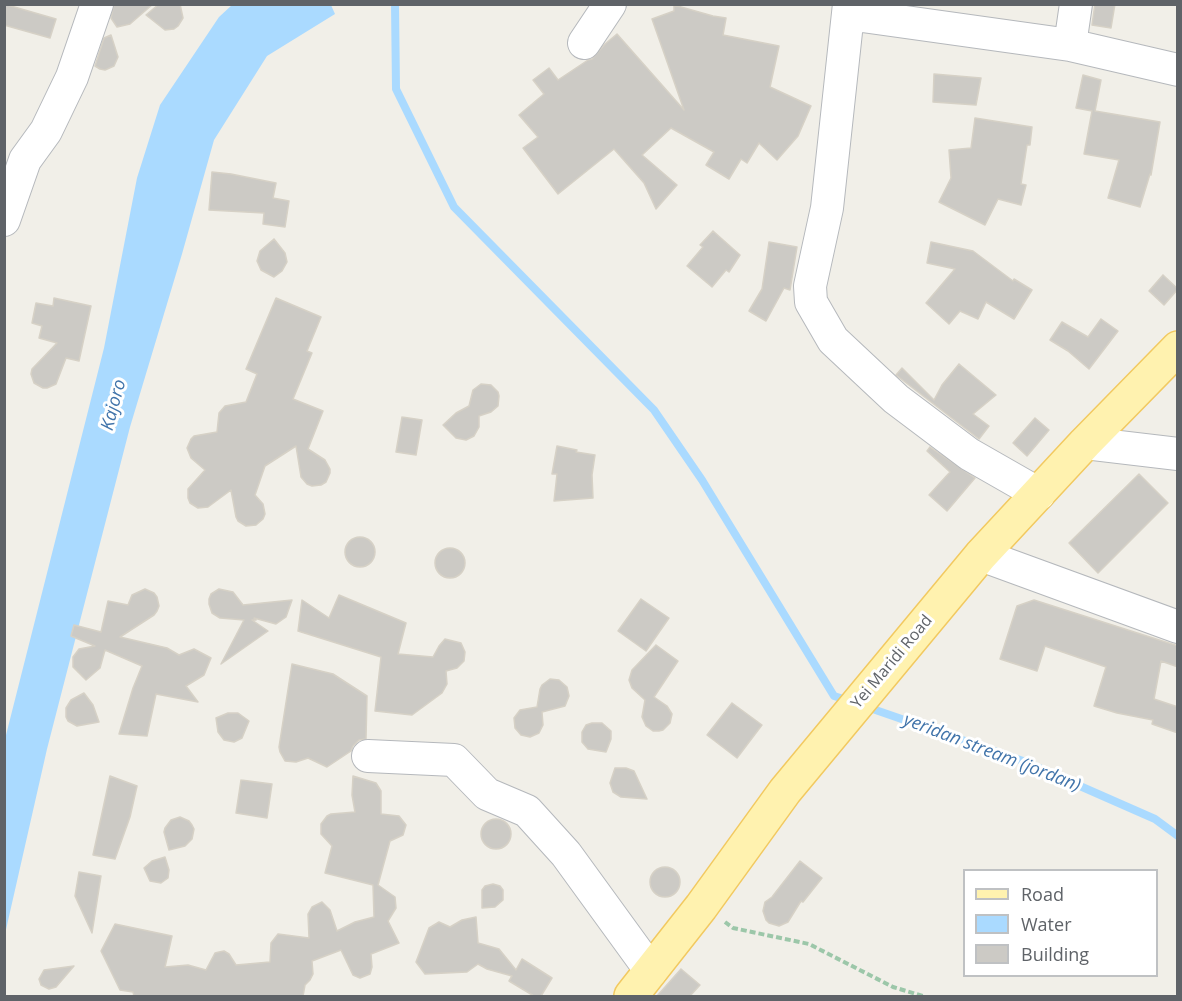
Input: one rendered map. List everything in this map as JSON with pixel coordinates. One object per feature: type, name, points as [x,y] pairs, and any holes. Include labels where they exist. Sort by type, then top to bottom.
[{"type":"main road","name":"Yei Maridi Road","points":[[641,984],[701,907],[785,791],[981,555],[1085,443],[1178,348]]},
{"type":"street","points":[[4,220],[25,160],[46,131],[72,77],[97,4]]},
{"type":"street","points":[[584,43],[610,4]]},
{"type":"street","points":[[1070,45],[1076,4]]},
{"type":"street","points":[[1039,494],[969,454],[896,399],[833,340],[811,303],[810,286],[828,197],[849,9],[1070,45],[1178,70]]},
{"type":"street","points":[[1085,443],[1178,454]]},
{"type":"street","points":[[981,555],[1178,627]]},
{"type":"street","points":[[368,756],[454,760],[487,794],[527,811],[566,854],[641,984]]},
{"type":"path","points":[[701,907],[733,928],[809,944],[893,987],[923,996]]},
{"type":"water","name":"Kajoro","points":[[232,5],[331,5],[335,14],[267,56],[214,140],[130,427],[47,749],[5,934],[5,739],[104,348],[137,178],[160,105],[219,17]]},
{"type":"building","points":[[4,4],[56,19],[50,38],[4,25]]},
{"type":"building","points":[[114,4],[153,4],[130,24],[117,27],[111,18]]},
{"type":"building","points":[[159,4],[180,4],[183,18],[174,29],[165,30],[146,15]]},
{"type":"building","points":[[1095,4],[1115,4],[1111,28],[1092,25]]},
{"type":"building","points":[[674,5],[726,18],[723,35],[779,46],[770,87],[811,106],[798,136],[777,160],[759,143],[747,163],[741,159],[729,179],[706,165],[714,152],[671,128],[642,155],[677,185],[656,209],[644,183],[614,149],[558,194],[523,148],[538,137],[519,115],[544,94],[533,80],[549,68],[558,80],[592,59],[617,34],[684,110],[652,19],[674,11]]},
{"type":"building","points":[[111,35],[118,57],[114,66],[105,70],[100,69],[95,66],[104,38]]},
{"type":"building","points":[[934,74],[981,78],[976,105],[933,102]]},
{"type":"building","points":[[1083,75],[1101,80],[1095,111],[1160,122],[1151,175],[1140,207],[1108,198],[1119,160],[1084,154],[1092,111],[1076,108]]},
{"type":"building","points":[[975,118],[1032,127],[1021,184],[1026,185],[1021,205],[998,199],[985,225],[939,202],[951,178],[949,150],[971,148]]},
{"type":"building","points":[[212,172],[276,183],[273,198],[289,201],[285,227],[263,224],[264,213],[209,210]]},
{"type":"building","points":[[713,231],[740,255],[729,272],[726,270],[712,287],[687,266],[703,247],[700,245]]},
{"type":"building","points":[[274,239],[285,253],[287,262],[282,271],[274,277],[261,270],[257,261],[260,251]]},
{"type":"building","points":[[769,242],[797,247],[790,290],[784,288],[766,321],[749,311],[762,289]]},
{"type":"building","points":[[931,242],[973,251],[1013,281],[1014,279],[1032,290],[1014,319],[986,302],[978,319],[960,311],[949,324],[926,303],[955,269],[927,263]]},
{"type":"building","points":[[1163,275],[1178,289],[1164,305],[1149,291]]},
{"type":"building","points":[[54,298],[91,306],[79,361],[66,358],[56,384],[43,388],[34,383],[32,369],[57,343],[39,338],[42,326],[32,323],[36,303],[53,306]]},
{"type":"building","points":[[276,298],[321,317],[307,351],[312,353],[293,399],[323,411],[308,449],[325,460],[330,473],[326,482],[321,485],[307,484],[301,477],[296,446],[265,466],[255,495],[263,504],[265,514],[256,525],[246,526],[236,517],[231,490],[208,507],[198,508],[190,503],[188,489],[205,470],[191,458],[187,448],[194,436],[217,432],[219,413],[225,406],[246,402],[257,374],[246,369]]},
{"type":"building","points":[[1101,319],[1118,331],[1089,369],[1068,351],[1050,340],[1062,322],[1088,337]]},
{"type":"building","points":[[959,364],[996,395],[973,414],[989,426],[979,439],[896,375],[902,368],[934,400],[942,385]]},
{"type":"building","points":[[481,384],[491,385],[498,392],[498,406],[491,412],[479,416],[479,427],[474,436],[466,440],[456,438],[443,425],[456,413],[469,406],[473,390]]},
{"type":"building","points":[[402,417],[422,420],[416,455],[396,452]]},
{"type":"building","points":[[1035,418],[1049,430],[1027,456],[1013,443]]},
{"type":"building","points":[[557,446],[595,455],[592,475],[593,498],[554,501],[557,474],[552,474]]},
{"type":"building","points":[[930,447],[975,478],[947,511],[929,495],[950,472],[927,451]]},
{"type":"building","points":[[1139,474],[1168,503],[1098,573],[1069,543]]},
{"type":"building","points":[[360,537],[366,538],[374,546],[374,558],[366,566],[360,567],[354,566],[346,558],[345,552],[346,546],[354,538]]},
{"type":"building","points":[[450,548],[460,553],[465,563],[460,573],[450,578],[440,573],[435,563],[440,553]]},
{"type":"building","points":[[145,589],[157,597],[159,606],[157,611],[120,637],[167,648],[179,655],[194,649],[211,658],[204,675],[186,686],[198,702],[156,694],[147,736],[119,734],[142,666],[105,650],[100,668],[86,680],[73,667],[73,657],[79,649],[95,646],[71,636],[74,625],[101,632],[108,601],[128,605],[132,595]]},
{"type":"building","points":[[219,589],[233,592],[243,605],[292,600],[286,617],[276,624],[254,618],[256,620],[252,620],[268,631],[221,664],[244,620],[220,618],[212,613],[209,599],[211,594]]},
{"type":"building","points":[[339,595],[406,623],[398,654],[433,657],[445,639],[461,643],[465,652],[464,661],[457,668],[446,671],[447,684],[442,693],[412,715],[375,711],[381,657],[298,631],[302,600],[329,618]]},
{"type":"building","points":[[641,599],[669,618],[646,651],[618,631]]},
{"type":"building","points":[[1034,600],[1178,646],[1178,667],[1161,661],[1154,699],[1178,707],[1178,733],[1152,724],[1153,720],[1094,706],[1106,667],[1045,646],[1037,671],[1000,659],[1017,606]]},
{"type":"building","points":[[656,645],[678,661],[654,697],[667,706],[672,714],[670,723],[663,730],[653,731],[646,726],[642,717],[645,700],[632,688],[629,680],[632,670]]},
{"type":"building","points":[[292,664],[333,674],[367,696],[366,739],[359,740],[351,751],[327,767],[308,758],[296,762],[285,761],[280,752]]},
{"type":"building","points":[[550,679],[559,680],[567,687],[569,696],[565,706],[542,712],[543,725],[539,733],[530,737],[521,735],[515,728],[514,718],[520,710],[537,707],[540,689]]},
{"type":"building","points":[[84,693],[93,705],[99,722],[77,726],[68,721],[66,708],[71,700]]},
{"type":"building","points":[[732,703],[762,725],[737,758],[707,735]]},
{"type":"building","points":[[228,713],[238,713],[249,721],[242,738],[234,742],[224,740],[218,732],[216,718]]},
{"type":"building","points":[[602,723],[611,731],[611,739],[606,752],[588,749],[582,742],[582,732],[586,725]]},
{"type":"building","points":[[615,768],[634,771],[647,799],[621,797],[613,792],[610,783]]},
{"type":"building","points":[[110,776],[137,786],[130,817],[115,859],[93,855]]},
{"type":"building","points":[[353,776],[376,783],[381,791],[381,814],[399,816],[406,825],[403,835],[390,841],[378,885],[395,897],[396,908],[388,921],[399,943],[371,954],[370,974],[360,978],[353,975],[341,950],[312,961],[313,974],[305,985],[303,996],[134,996],[133,992],[120,990],[101,951],[115,924],[172,936],[165,967],[188,965],[206,970],[215,953],[224,951],[229,954],[236,965],[270,962],[271,943],[278,934],[309,938],[308,914],[312,907],[322,902],[330,910],[337,931],[355,922],[374,917],[373,885],[325,873],[332,846],[321,834],[321,824],[331,814],[355,812],[352,795]]},
{"type":"building","points":[[241,780],[272,784],[267,818],[236,813]]},
{"type":"building","points":[[180,817],[192,825],[194,829],[192,839],[185,846],[169,850],[165,828],[171,820]]},
{"type":"building","points":[[496,819],[502,820],[510,828],[510,840],[502,848],[496,849],[490,848],[482,840],[481,834],[482,828],[490,820]]},
{"type":"building","points":[[165,857],[169,870],[168,878],[161,883],[150,881],[144,868],[152,861]]},
{"type":"building","points":[[800,861],[822,878],[803,902],[801,901],[788,922],[779,926],[769,923],[763,911],[765,902],[772,897]]},
{"type":"building","points":[[665,867],[675,872],[680,882],[675,892],[665,897],[655,892],[650,882],[655,872]]},
{"type":"building","points":[[79,872],[101,876],[92,933],[75,896]]},
{"type":"building","points":[[493,884],[500,886],[503,890],[503,900],[495,907],[482,908],[482,890],[485,886]]},
{"type":"building","points":[[476,917],[478,943],[499,949],[516,970],[522,959],[552,978],[541,996],[534,996],[509,981],[512,976],[478,964],[467,972],[425,974],[416,962],[429,928],[439,922],[450,927],[462,920]]},
{"type":"building","points":[[74,966],[56,987],[49,989],[41,985],[39,979],[44,970]]},
{"type":"building","points":[[681,969],[700,985],[690,996],[657,996]]},
{"type":"waterway","points":[[395,4],[396,89],[454,207],[654,410],[702,480],[834,696],[850,701]]},
{"type":"waterway","name":"yeridan stream (jordan)","points":[[864,706],[1023,761],[1155,819],[1178,836]]}]
